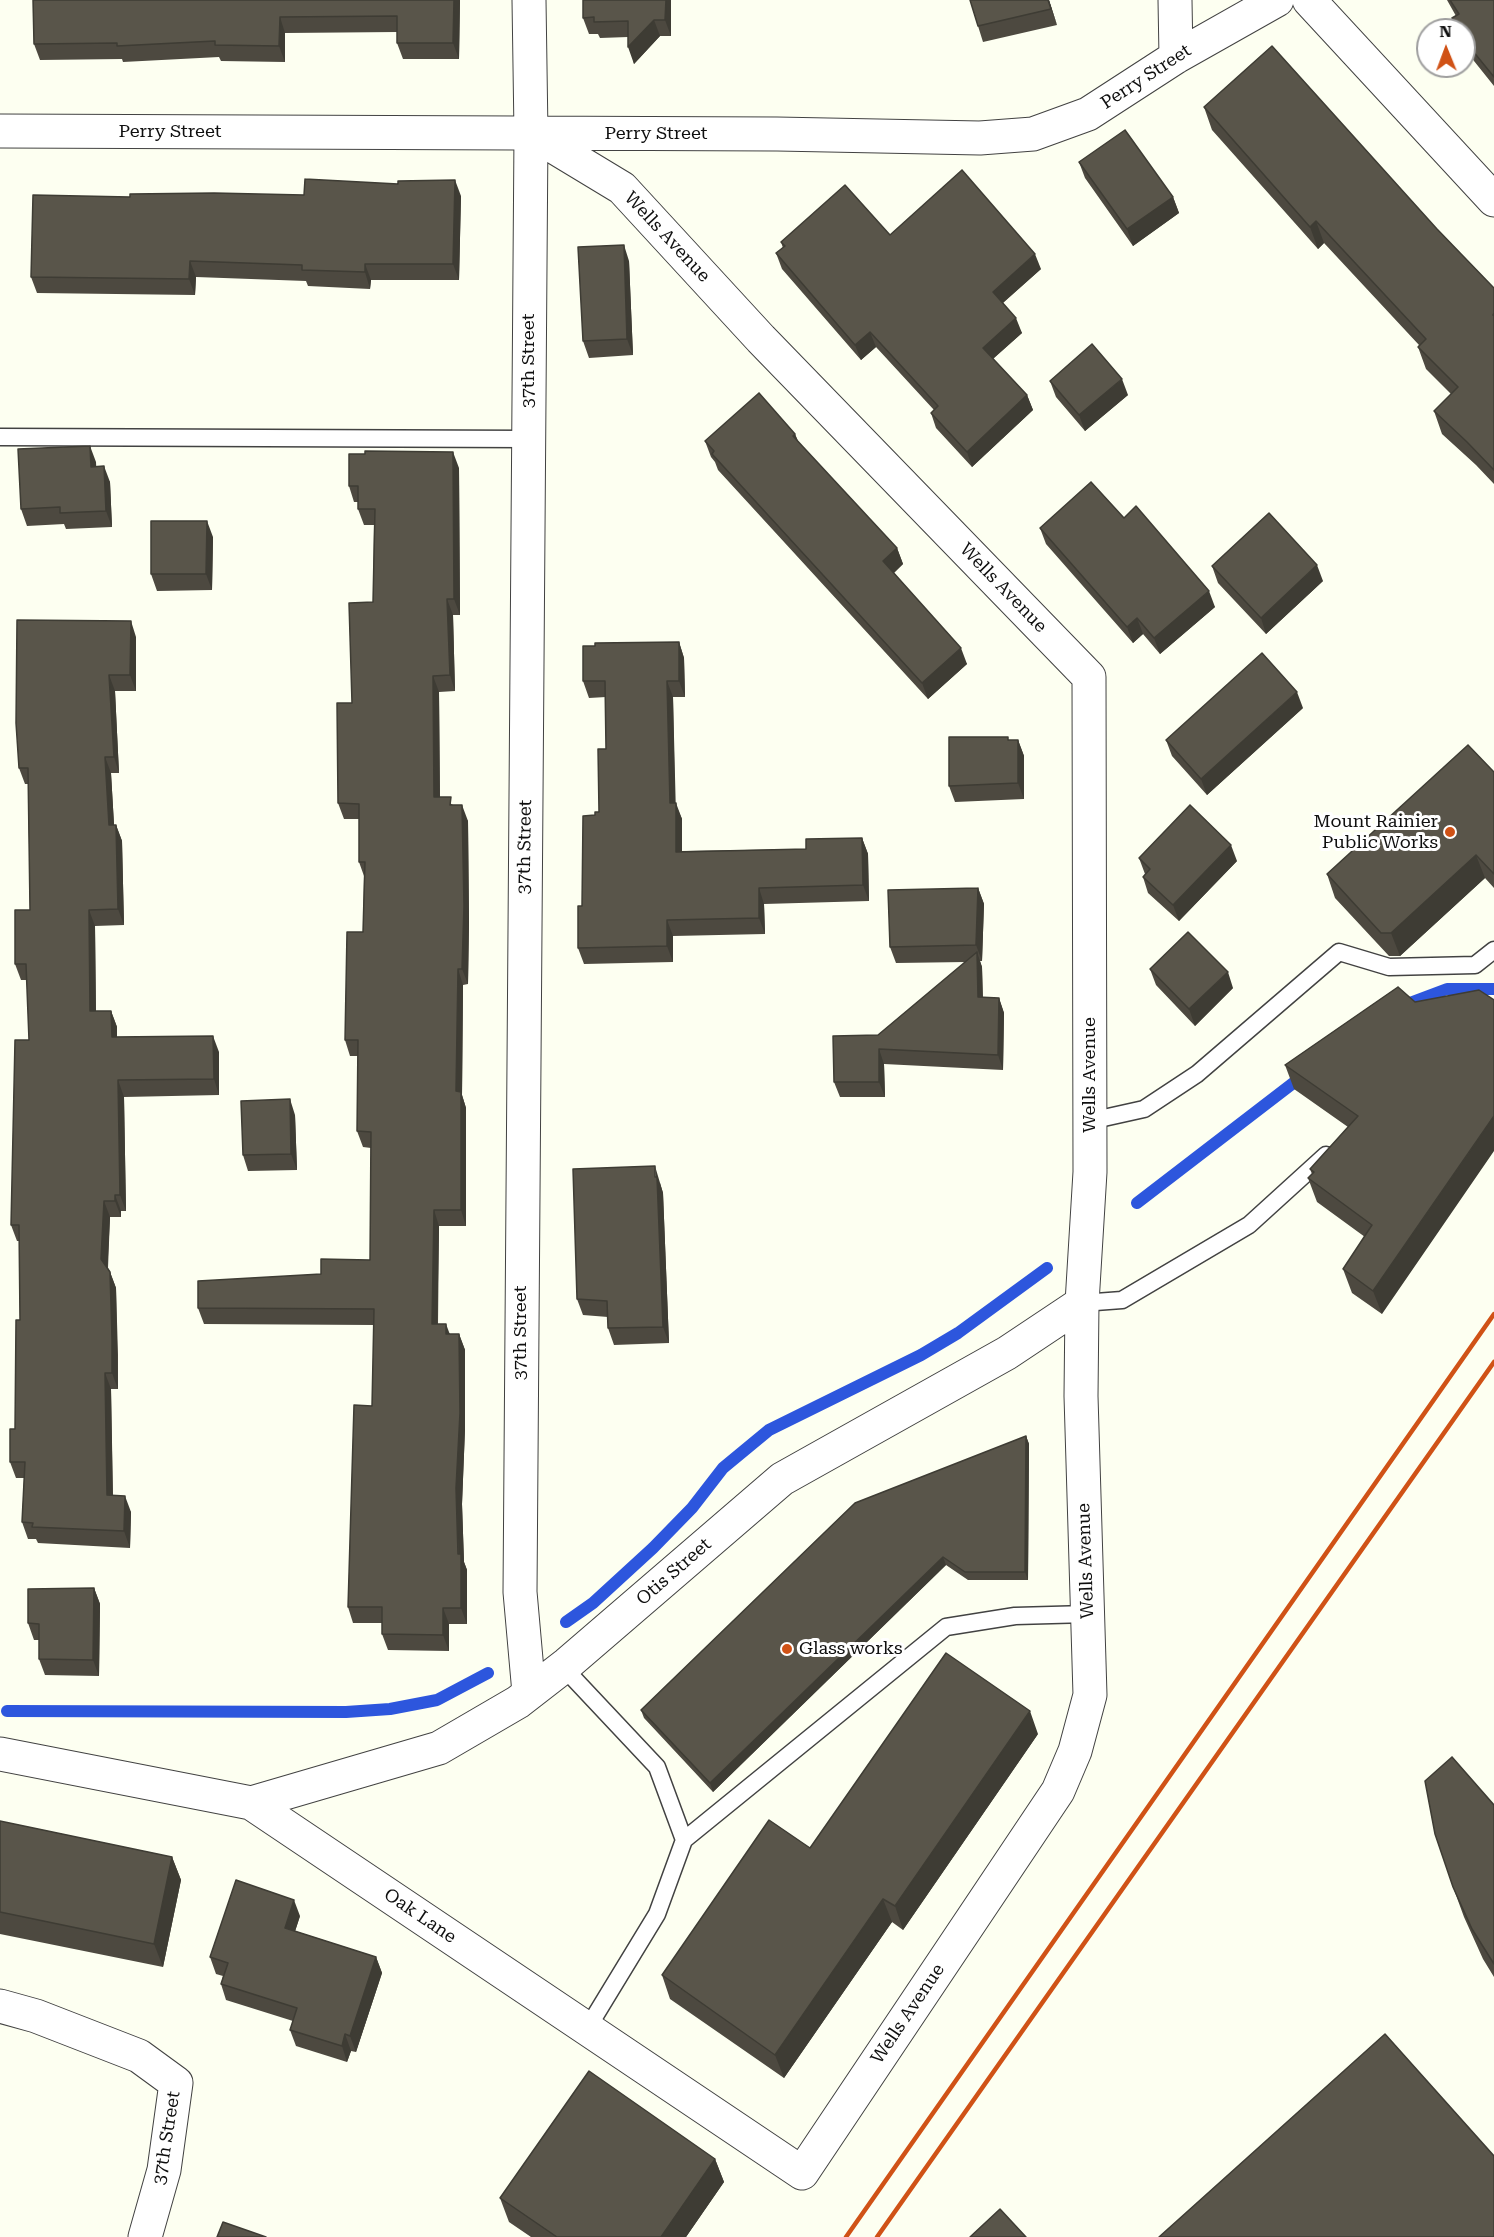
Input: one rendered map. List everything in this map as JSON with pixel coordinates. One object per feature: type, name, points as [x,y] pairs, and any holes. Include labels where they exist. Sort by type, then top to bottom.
[{"type":"street","name":"37th Street","points":[[529,0],[531,133],[520,1592],[529,1693]]},
{"type":"street","points":[[1175,0],[1176,57]]},
{"type":"street","name":"Perry Street","points":[[0,131],[777,134],[968,138],[1033,134],[1088,114],[1176,57],[1277,0]]},
{"type":"street","points":[[1309,0],[1494,200]]},
{"type":"street","name":"Wells Avenue","points":[[531,133],[622,188],[761,339],[1089,677],[1090,1121],[1082,1303],[1081,1396],[1090,1695],[1075,1751],[1058,1791],[802,2173]]},
{"type":"street","name":"Otis Street","points":[[251,1803],[439,1748],[529,1693],[563,1667],[782,1479],[1007,1353],[1082,1303]]},
{"type":"street","name":"Oak Lane","points":[[0,1754],[251,1803],[802,2173]]},
{"type":"street","name":"37th Street","points":[[0,2006],[36,2016],[139,2056],[176,2083],[164,2170],[146,2237]]},
{"type":"lane","points":[[0,437],[529,439]]},
{"type":"lane","points":[[1090,1121],[1144,1109],[1197,1074],[1339,952],[1389,967],[1475,965],[1494,950]]},
{"type":"lane","points":[[1082,1303],[1122,1300],[1220,1243],[1249,1225],[1327,1154]]},
{"type":"lane","points":[[587,2029],[657,1914],[684,1840],[946,1627],[1015,1616],[1088,1614]]},
{"type":"lane","points":[[563,1667],[657,1767],[684,1840]]},
{"type":"building","points":[[33,0],[454,0],[453,43],[397,43],[397,16],[280,17],[279,46],[215,45],[215,41],[117,46],[117,43],[34,44]]},
{"type":"building","points":[[583,0],[666,0],[665,20],[654,20],[628,47],[628,21],[594,22],[594,17],[583,18]]},
{"type":"building","points":[[970,0],[1048,0],[1051,9],[978,26]]},
{"type":"building","points":[[1450,0],[1494,0],[1494,77],[1476,55],[1476,18],[1452,18],[1459,14]]},
{"type":"building","points":[[1272,46],[1437,229],[1494,288],[1494,470],[1434,411],[1458,387],[1418,347],[1426,339],[1316,221],[1310,227],[1204,107]]},
{"type":"building","points":[[1125,130],[1173,197],[1127,229],[1079,162]]},
{"type":"building","points":[[962,170],[1035,254],[993,292],[1016,318],[983,348],[1027,395],[967,452],[931,413],[938,406],[870,332],[855,345],[776,253],[785,246],[781,242],[845,185],[890,235]]},
{"type":"building","points":[[305,179],[398,184],[398,181],[455,180],[453,264],[365,264],[365,272],[302,270],[302,265],[190,261],[189,279],[31,277],[33,195],[130,197],[130,194],[214,193],[304,195]]},
{"type":"building","points":[[624,245],[627,339],[583,341],[578,247]]},
{"type":"building","points":[[1092,344],[1122,379],[1079,415],[1050,381]]},
{"type":"building","points":[[759,393],[795,434],[793,436],[897,548],[883,561],[961,648],[922,683],[712,454],[714,451],[705,441]]},
{"type":"building","points":[[90,446],[91,467],[104,466],[106,511],[60,513],[60,507],[21,509],[18,449]]},
{"type":"building","points":[[365,451],[453,452],[454,599],[447,599],[450,675],[433,676],[434,797],[451,797],[450,805],[462,805],[464,906],[462,969],[458,969],[456,1091],[461,1092],[461,1210],[434,1210],[432,1324],[446,1324],[446,1334],[459,1334],[460,1413],[456,1488],[458,1554],[461,1554],[461,1608],[443,1608],[443,1635],[382,1634],[382,1607],[348,1607],[354,1405],[372,1406],[374,1309],[198,1308],[198,1281],[321,1274],[321,1259],[370,1260],[371,1132],[357,1131],[358,1040],[345,1040],[347,932],[363,932],[365,862],[359,862],[359,804],[338,803],[337,703],[352,703],[349,603],[373,602],[375,509],[358,509],[358,486],[349,486],[349,454],[365,454]]},
{"type":"building","points":[[1091,482],[1124,518],[1136,506],[1209,591],[1154,638],[1137,618],[1127,627],[1040,528]]},
{"type":"building","points":[[1269,513],[1317,565],[1261,618],[1212,566]]},
{"type":"building","points":[[151,521],[207,521],[206,574],[151,574]]},
{"type":"building","points":[[17,620],[131,621],[130,675],[109,675],[114,757],[105,757],[109,825],[116,825],[118,909],[89,910],[90,1011],[111,1011],[112,1037],[213,1036],[214,1079],[118,1080],[120,1195],[115,1195],[115,1201],[104,1201],[101,1259],[110,1272],[112,1339],[112,1373],[105,1373],[107,1495],[125,1496],[124,1531],[32,1527],[33,1523],[22,1522],[25,1462],[10,1462],[10,1429],[15,1429],[16,1320],[20,1320],[19,1225],[11,1225],[15,1040],[29,1040],[26,964],[15,964],[15,910],[30,910],[28,768],[19,768],[16,723]]},
{"type":"building","points":[[679,642],[679,681],[667,681],[670,803],[676,803],[676,852],[806,849],[806,839],[862,838],[863,885],[759,888],[759,918],[667,920],[667,946],[578,948],[578,906],[582,906],[583,816],[595,815],[595,812],[599,812],[598,749],[606,749],[605,681],[583,681],[583,646],[595,646],[595,643]]},
{"type":"building","points":[[1262,653],[1297,692],[1201,779],[1166,740]]},
{"type":"building","points":[[949,737],[1008,737],[1008,740],[1018,740],[1018,783],[949,786]]},
{"type":"building","name":"Mount Rainier Public Works","points":[[1468,745],[1494,772],[1494,874],[1476,855],[1391,933],[1381,933],[1327,874]]},
{"type":"building","points":[[1190,805],[1231,845],[1173,905],[1143,877],[1150,869],[1139,858]]},
{"type":"building","points":[[978,888],[976,945],[890,947],[888,890]]},
{"type":"building","points":[[1188,932],[1228,972],[1189,1009],[1150,969]]},
{"type":"building","points":[[977,952],[978,997],[999,998],[998,1055],[879,1049],[879,1082],[834,1082],[833,1036],[878,1035]]},
{"type":"building","points":[[1398,987],[1415,1002],[1479,990],[1494,1000],[1494,1116],[1373,1291],[1343,1269],[1372,1225],[1308,1178],[1314,1172],[1310,1169],[1358,1116],[1285,1065]]},
{"type":"building","points":[[290,1099],[291,1154],[243,1155],[241,1101]]},
{"type":"building","points":[[655,1166],[663,1327],[608,1328],[607,1301],[577,1299],[573,1169]]},
{"type":"building","name":"Glass works","points":[[1026,1436],[1025,1572],[965,1572],[943,1557],[710,1783],[641,1710],[855,1503]]},
{"type":"building","points":[[94,1588],[93,1660],[39,1659],[39,1624],[28,1623],[28,1589]]},
{"type":"building","points":[[946,1653],[1030,1711],[895,1906],[883,1899],[775,2055],[662,1975],[769,1820],[810,1848]]},
{"type":"building","points":[[1452,1757],[1494,1805],[1494,1964],[1472,1929],[1453,1887],[1435,1834],[1425,1781]]},
{"type":"building","points":[[0,1821],[172,1857],[154,1944],[0,1912]]},
{"type":"building","points":[[236,1880],[294,1900],[285,1928],[376,1957],[350,2036],[345,2034],[342,2046],[290,2030],[297,2008],[221,1984],[228,1963],[210,1957]]},
{"type":"building","points":[[1385,2034],[1494,2156],[1494,2237],[1159,2237]]},
{"type":"building","points":[[589,2071],[715,2159],[661,2237],[557,2237],[500,2198]]},
{"type":"building","points":[[1000,2209],[1026,2237],[970,2237]]},
{"type":"building","points":[[223,2222],[266,2237],[217,2237]]},
{"type":"waterway","points":[[1399,1007],[1447,989],[1494,989]]},
{"type":"waterway","points":[[1137,1203],[1305,1074]]},
{"type":"waterway","points":[[566,1622],[593,1603],[653,1548],[692,1508],[723,1468],[769,1430],[921,1355],[958,1333],[1047,1268]]},
{"type":"waterway","points":[[7,1711],[346,1712],[390,1709],[437,1700],[488,1673]]},
{"type":"railway","points":[[846,2237],[1494,1314]]},
{"type":"railway","points":[[877,2237],[1494,1362]]},
{"type":"place","name":"Mount Rainier Public Works","points":[[1450,832]]},
{"type":"place","name":"Glass works","points":[[787,1649]]}]
